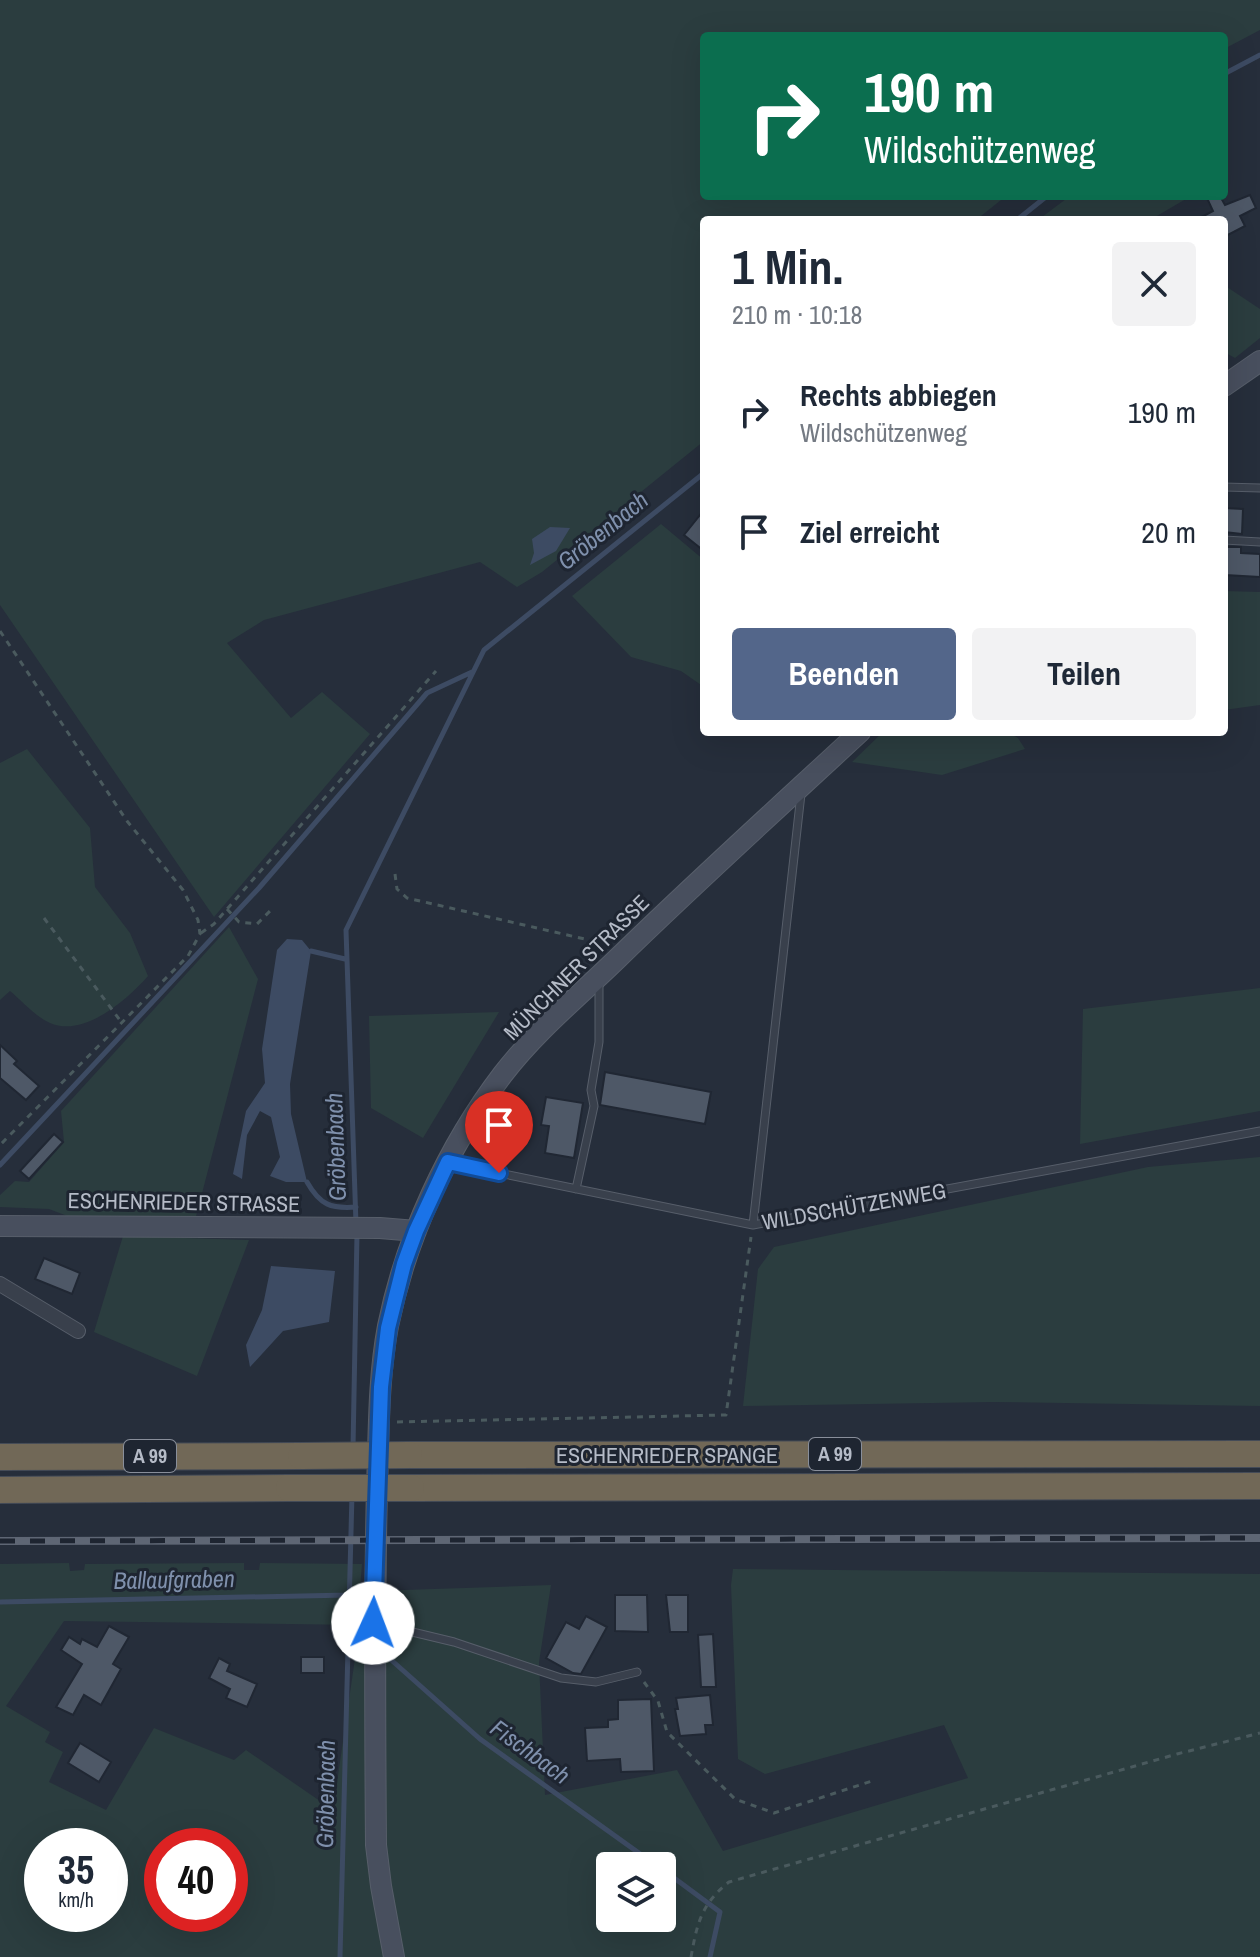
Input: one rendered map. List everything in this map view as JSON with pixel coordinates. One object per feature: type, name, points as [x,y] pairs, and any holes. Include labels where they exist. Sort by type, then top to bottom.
[{"type":"highway","name":"ESCHENRIEDER SPANGE","points":[[0,1457],[1260,1454]]},
{"type":"highway","name":"ESCHENRIEDER SPANGE","points":[[0,1490],[1260,1486]]},
{"type":"street","points":[[1228,383],[1260,361]]},
{"type":"street","name":"MÜNCHNER STRASSE","points":[[394,1957],[376,1845],[373,1623],[380,1422],[388,1328],[416,1231],[473,1117],[504,1074],[562,1009],[856,736]]},
{"type":"street","name":"ESCHENRIEDER STRASSE","points":[[0,1226],[380,1228],[416,1231]]},
{"type":"street","points":[[0,1284],[78,1331]]},
{"type":"lane","points":[[1228,487],[1260,488]]},
{"type":"lane","points":[[1228,540],[1260,542]]},
{"type":"lane","points":[[753,1225],[802,785]]},
{"type":"lane","points":[[576,1189],[594,1106],[591,1090],[606,969]]},
{"type":"lane","name":"WILDSCHÜTZENWEG","points":[[448,1162],[753,1225],[1260,1131]]},
{"type":"lane","points":[[373,1623],[454,1642],[561,1678],[596,1682],[637,1672]]},
{"type":"path","points":[[0,631],[127,821],[183,890],[198,920],[200,934]]},
{"type":"path","points":[[0,1145],[188,956],[200,934],[228,910],[436,671]]},
{"type":"path","points":[[395,874],[397,889],[407,898],[589,940],[606,969]]},
{"type":"path","points":[[228,910],[239,922],[257,924],[273,908]]},
{"type":"path","points":[[44,918],[122,1023]]},
{"type":"path","points":[[380,1422],[726,1415],[753,1225]]},
{"type":"path","points":[[637,1672],[658,1701],[667,1732],[735,1799],[774,1813],[872,1781]]},
{"type":"path","points":[[691,1957],[703,1910],[712,1896],[729,1882],[1260,1733]]},
{"type":"shaded area","points":[[0,0],[1260,0],[1260,30],[1228,47],[1228,32],[700,32],[700,200],[1001,200],[981,216],[700,216],[700,444],[542,572],[517,587],[480,562],[264,620],[227,643],[291,718],[322,692],[370,734],[214,917],[0,605]]},
{"type":"shaded area","points":[[1065,200],[1184,200],[1157,216],[1043,216]]},
{"type":"shaded area","points":[[1228,288],[1260,309],[1260,338],[1235,358],[1228,354]]},
{"type":"shaded area","points":[[661,524],[700,557],[700,684],[681,671],[631,657],[572,596]]},
{"type":"shaded area","points":[[1228,591],[1260,592],[1260,705],[1228,709]]},
{"type":"shaded area","points":[[879,736],[1014,736],[1025,749],[942,775],[852,762]]},
{"type":"shaded area","points":[[27,749],[90,828],[95,887],[130,933],[148,976],[104,1014],[77,1025],[50,1023],[10,991],[0,1000],[0,763]]},
{"type":"shaded area","points":[[229,927],[258,979],[195,1220],[70,1217],[49,1209],[0,1207],[0,1195],[15,1181],[29,1182],[64,1142],[61,1111]]},
{"type":"shaded area","points":[[1260,988],[1260,1111],[1080,1144],[1083,1009]]},
{"type":"shaded area","points":[[499,1012],[423,1138],[371,1108],[369,1016]]},
{"type":"shaded area","points":[[1260,1157],[1260,1406],[993,1402],[743,1406],[758,1269],[774,1247],[1148,1167]]},
{"type":"shaded area","points":[[123,1236],[249,1240],[197,1376],[94,1332]]},
{"type":"shaded area","points":[[69,1563],[70,1571],[84,1570],[85,1564],[244,1563],[244,1570],[259,1570],[260,1563],[362,1564],[357,1625],[64,1621],[6,1706],[50,1732],[45,1742],[63,1752],[49,1782],[106,1810],[154,1728],[234,1760],[246,1750],[333,1810],[360,1624],[373,1623],[374,1591],[551,1585],[539,1662],[545,1795],[677,1770],[723,1851],[968,1778],[944,1725],[765,1774],[738,1759],[731,1585],[733,1569],[1260,1574],[1260,1957],[0,1957],[0,1564]]},
{"type":"water","points":[[550,527],[570,528],[556,551],[530,565],[534,553],[532,539]]},
{"type":"water","points":[[287,939],[302,940],[311,951],[290,1084],[291,1114],[307,1182],[286,1182],[270,1176],[280,1157],[271,1117],[260,1111],[247,1135],[242,1179],[233,1174],[246,1111],[265,1083],[262,1049],[277,950]]},
{"type":"water","points":[[271,1266],[335,1271],[329,1322],[283,1331],[250,1367],[246,1345],[262,1310]]},
{"type":"building","points":[[1250,195],[1256,208],[1240,216],[1245,226],[1228,235],[1228,216],[1204,216],[1213,211],[1208,200],[1222,200],[1225,205]]},
{"type":"building","points":[[1228,508],[1243,509],[1242,534],[1228,532]]},
{"type":"building","points":[[700,515],[700,548],[684,535]]},
{"type":"building","points":[[1228,547],[1241,547],[1241,553],[1260,554],[1260,577],[1228,575]]},
{"type":"building","points":[[0,1045],[17,1061],[14,1064],[39,1086],[26,1100],[0,1078]]},
{"type":"building","points":[[605,1072],[711,1092],[705,1124],[600,1105]]},
{"type":"building","points":[[546,1097],[583,1103],[574,1158],[545,1153],[549,1126],[541,1125]]},
{"type":"building","points":[[54,1134],[63,1142],[29,1179],[20,1171]]},
{"type":"building","points":[[44,1258],[80,1273],[72,1294],[35,1279]]},
{"type":"building","points":[[615,1595],[647,1595],[648,1632],[615,1631]]},
{"type":"building","points":[[666,1595],[688,1595],[688,1632],[670,1632]]},
{"type":"building","points":[[586,1616],[607,1627],[581,1674],[573,1673],[546,1658],[566,1622],[579,1629]]},
{"type":"building","points":[[109,1626],[129,1637],[113,1664],[121,1669],[101,1705],[84,1695],[73,1715],[56,1707],[82,1664],[61,1650],[69,1637],[80,1644],[82,1639],[97,1647]]},
{"type":"building","points":[[713,1634],[716,1687],[701,1687],[698,1635]]},
{"type":"building","points":[[301,1657],[324,1657],[324,1673],[301,1673]]},
{"type":"building","points":[[219,1658],[230,1664],[227,1671],[257,1684],[247,1707],[226,1698],[230,1689],[209,1678]]},
{"type":"building","points":[[710,1695],[713,1725],[705,1725],[706,1734],[680,1736],[676,1698]]},
{"type":"building","points":[[651,1699],[654,1771],[621,1772],[620,1759],[587,1761],[585,1728],[608,1727],[608,1720],[618,1719],[618,1700]]},
{"type":"building","points":[[80,1743],[111,1762],[99,1782],[68,1763]]},
{"type":"waterway","name":"Gröbenbach","points":[[1228,72],[1260,55]]},
{"type":"waterway","name":"Gröbenbach","points":[[1022,216],[1042,200]]},
{"type":"waterway","name":"Gröbenbach","points":[[356,1224],[346,930],[484,650],[700,476]]},
{"type":"waterway","points":[[0,1165],[259,888],[427,693],[472,672]]},
{"type":"waterway","points":[[311,951],[345,959]]},
{"type":"waterway","points":[[307,1182],[327,1204],[356,1207]]},
{"type":"waterway","name":"Gröbenbach","points":[[353,1448],[357,1234]]},
{"type":"waterway","name":"Gröbenbach","points":[[340,1957],[352,1494]]},
{"type":"waterway","name":"Ballaufgraben","points":[[0,1602],[349,1595]]},
{"type":"waterway","name":"Fischbach","points":[[389,1658],[480,1739],[637,1852]]},
{"type":"waterway","name":"Fischbach","points":[[676,1879],[720,1912],[710,1957]]},
{"type":"railway","points":[[0,1541],[1260,1538]]},
{"type":"route","points":[[373,1623],[381,1387],[388,1328],[404,1264],[448,1162],[499,1173]]}]
